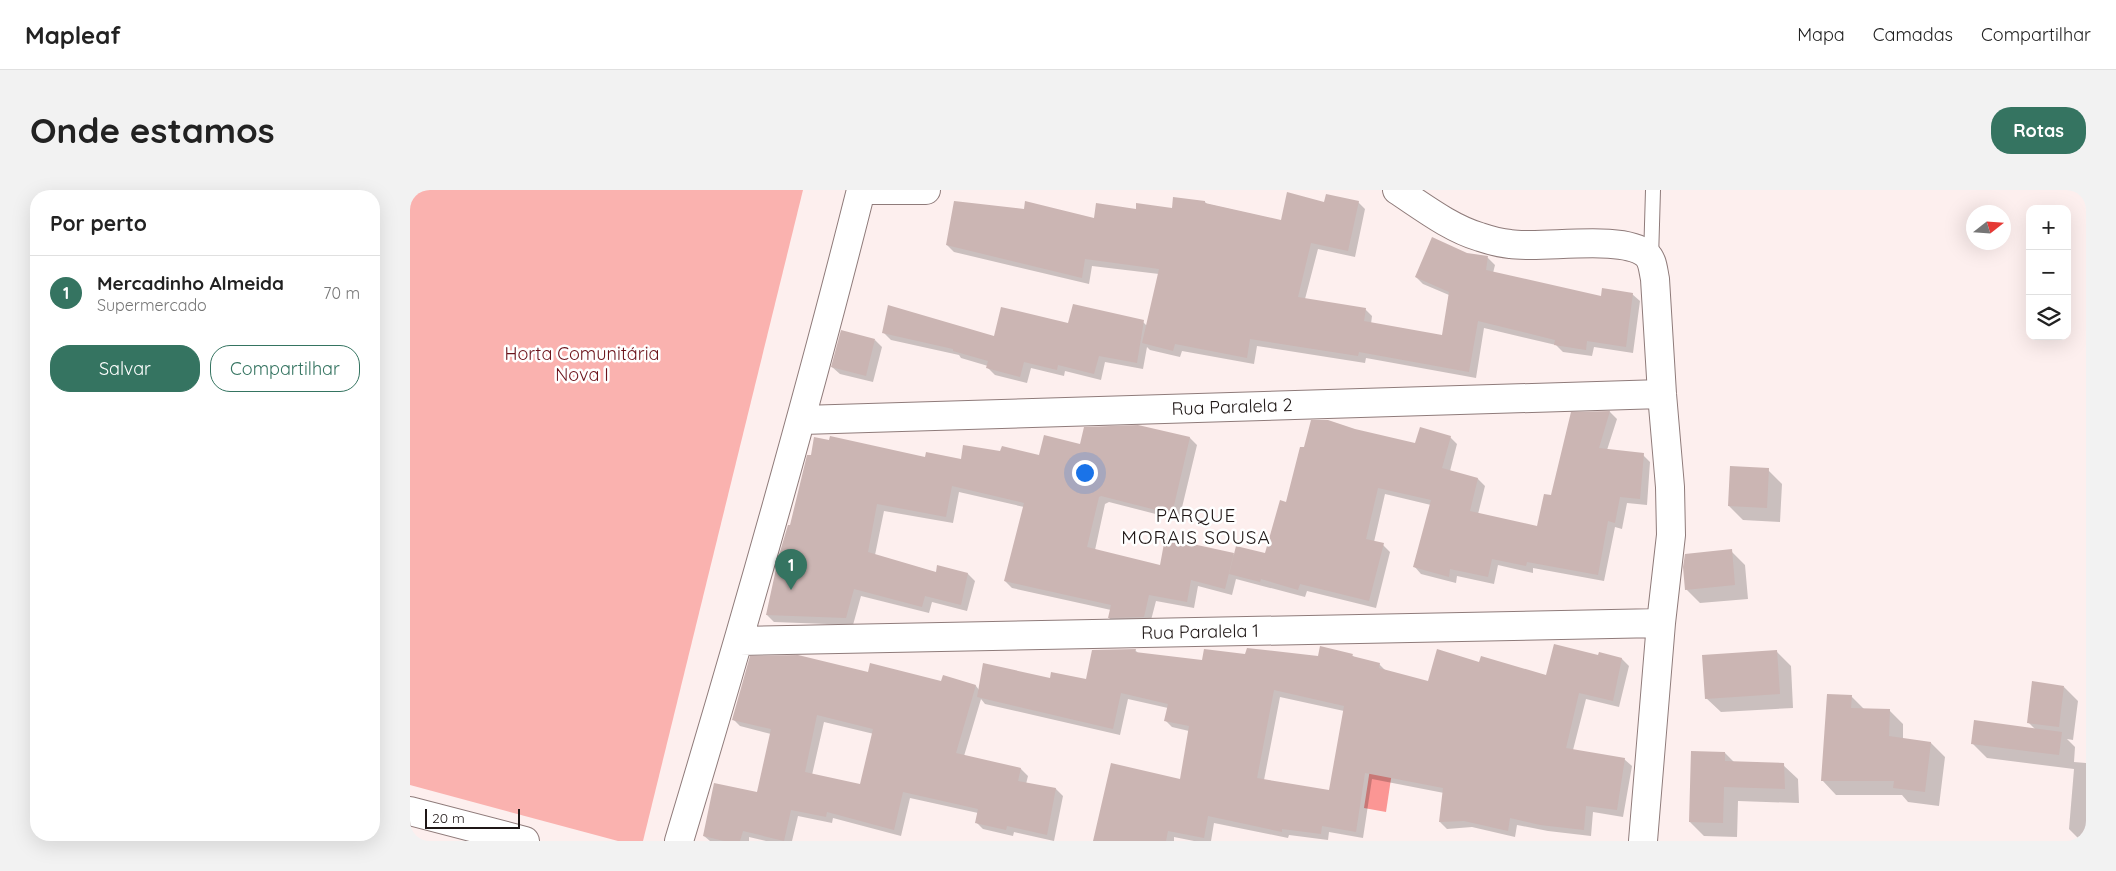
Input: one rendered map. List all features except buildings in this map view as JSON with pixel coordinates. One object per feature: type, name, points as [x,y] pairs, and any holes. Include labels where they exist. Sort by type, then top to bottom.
[{"type":"street","points":[[679,841],[740,641],[802,420],[861,190],[926,190]]},
{"type":"street","points":[[1397,190],[1457,227],[1479,237],[1511,245],[1618,245],[1639,250],[1647,255],[1651,262],[1656,279],[1662,394],[1670,487],[1671,535],[1661,623],[1643,841]]},
{"type":"street","name":"Rua Paralela 2","points":[[802,420],[1662,394]]},
{"type":"street","name":"Rua Paralela 1","points":[[740,641],[1661,623]]},
{"type":"street","points":[[410,811],[525,841]]},
{"type":"lane","points":[[1651,262],[1653,190]]},
{"type":"green space","name":"Horta Comunitária Nova I","points":[[410,190],[803,190],[643,841],[618,841],[410,785]]},
{"type":"shaded area","points":[[1370,769],[1392,772],[1386,812],[1364,808]]},
{"type":"place","name":"Mercadinho Almeida","points":[[791,590]]},
{"type":"district","name":"PARQUE MORAIS SOUSA","points":[[1196,526]]}]
